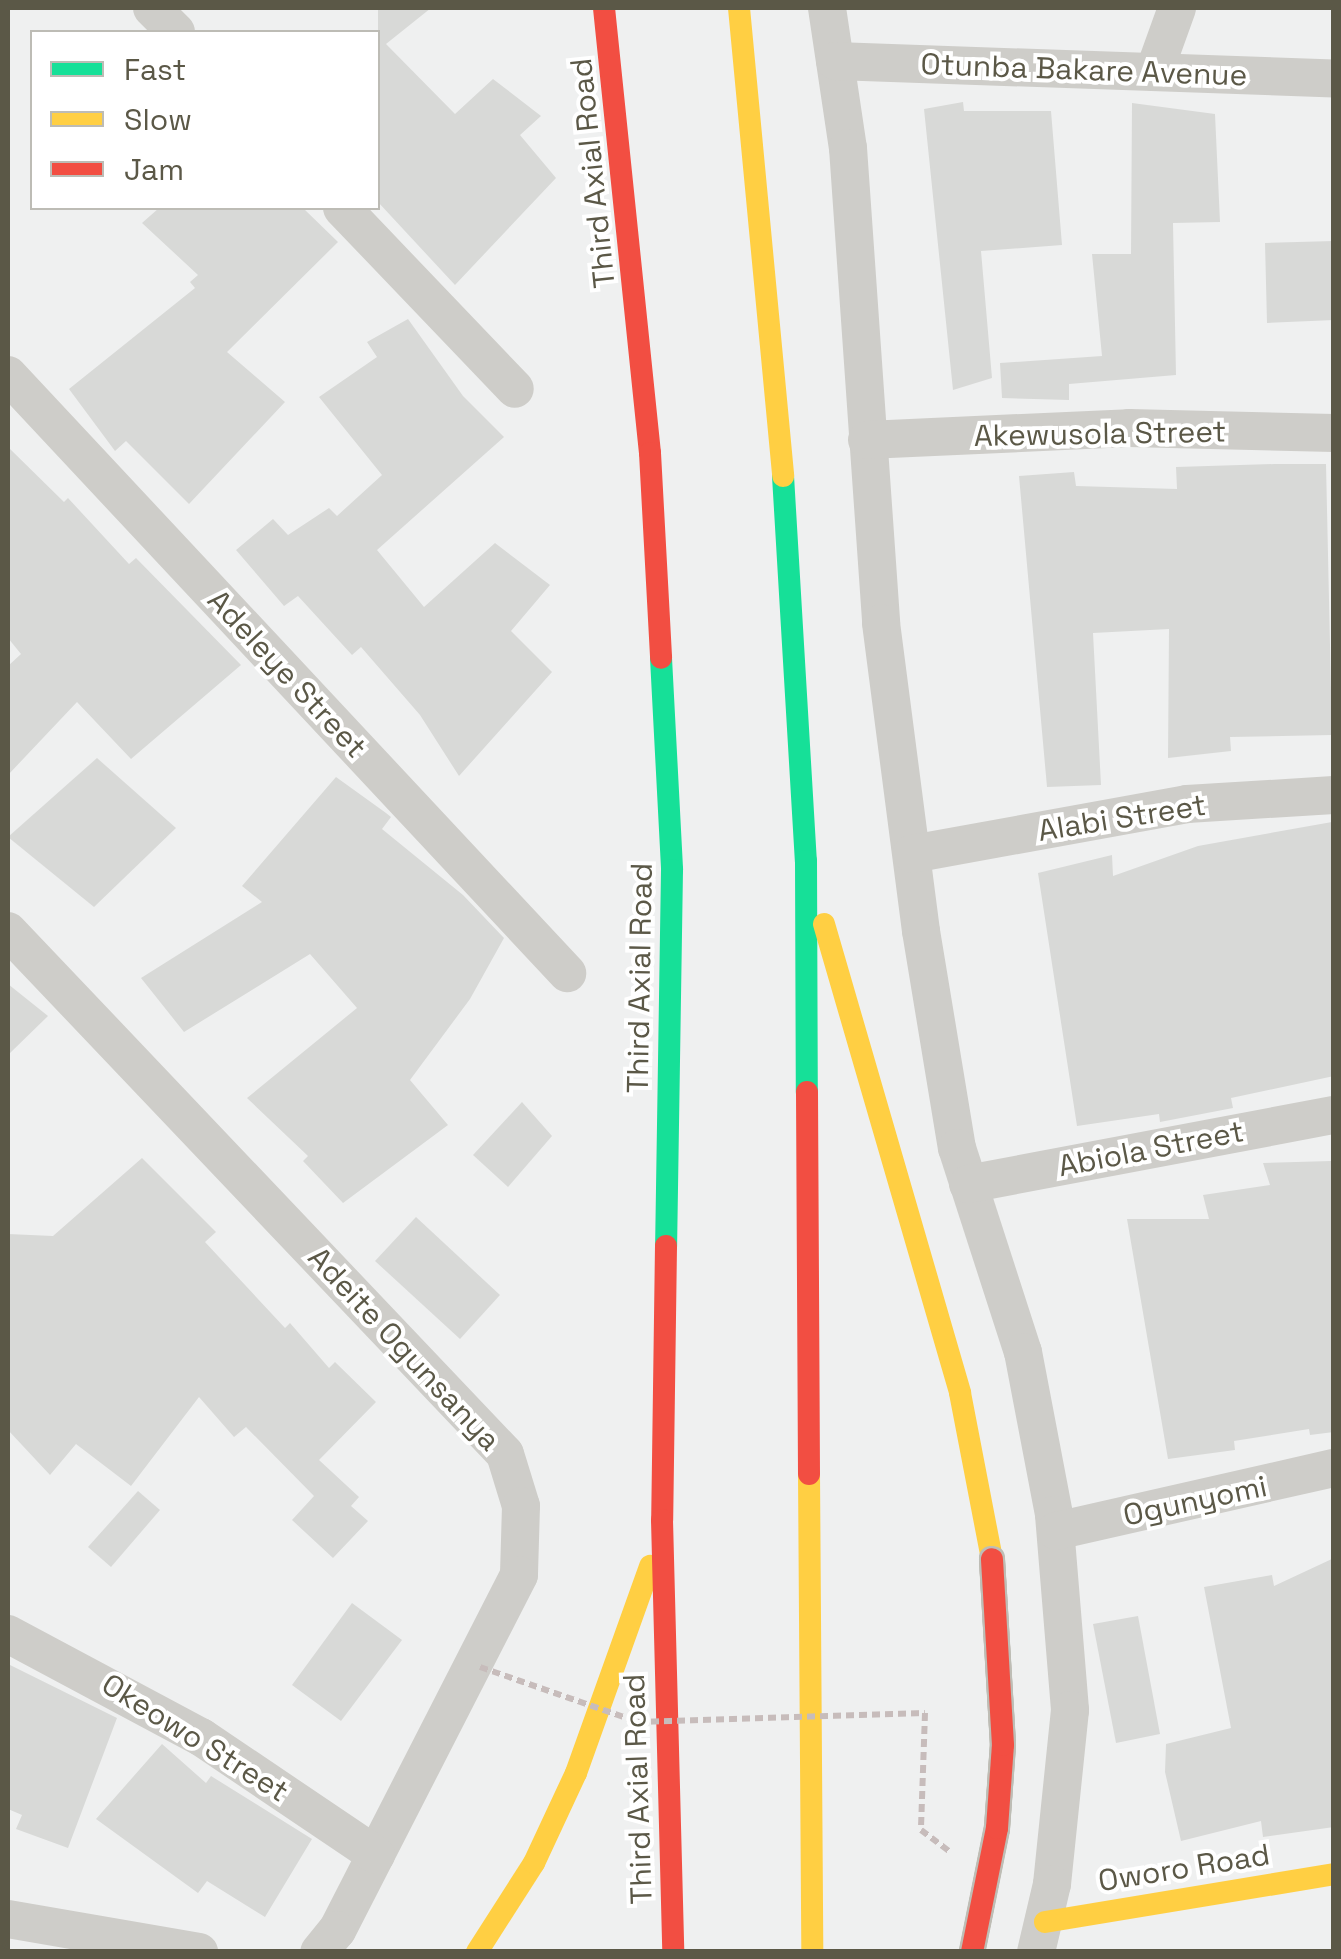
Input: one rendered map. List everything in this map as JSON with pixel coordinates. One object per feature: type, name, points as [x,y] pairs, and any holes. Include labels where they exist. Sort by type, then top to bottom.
[{"type":"main road","name":"Third Axial Road","points":[[604,8],[650,453],[672,870],[662,1520],[674,1952]]},
{"type":"main road","points":[[739,8],[774,336],[806,861],[812,1952]]},
{"type":"main road","points":[[806,861],[960,1394],[992,1559],[1003,1745],[998,1828],[972,1952]]},
{"type":"main road","points":[[477,1952],[534,1863],[576,1774],[641,1599],[662,1520]]},
{"type":"main road","name":"Oworo Road","points":[[1040,1937],[1334,1874]]},
{"type":"street","points":[[152,8],[174,30]]},
{"type":"street","points":[[827,8],[848,148],[881,622],[912,854],[968,1184],[1024,1352],[1056,1531],[1070,1710],[1040,1937]]},
{"type":"street","points":[[1154,72],[1176,8]]},
{"type":"street","name":"Otunba Bakare Avenue","points":[[835,61],[1334,78]]},
{"type":"street","points":[[344,210],[514,389]]},
{"type":"street","name":"Adeleye Street","points":[[8,375],[567,973]]},
{"type":"street","name":"Akewusola Street","points":[[867,440],[1129,428],[1334,433]]},
{"type":"street","name":"Alabi Street","points":[[912,854],[1187,804],[1334,795]]},
{"type":"street","name":"Adeite Ogunsanya","points":[[8,931],[505,1454],[521,1506],[518,1575],[376,1855],[319,1952]]},
{"type":"street","name":"Abiola Street","points":[[968,1184],[1334,1114]]},
{"type":"street","name":"Ogunyomi","points":[[1056,1531],[1334,1468]]},
{"type":"street","name":"Okeowo Street","points":[[8,1634],[201,1737],[376,1855]]},
{"type":"street","points":[[8,1920],[199,1952]]},
{"type":"path","points":[[480,1667],[638,1722],[924,1713],[921,1830]]},
{"type":"building","points":[[378,8],[431,8],[386,44],[455,114],[493,79],[541,116],[520,135],[556,178],[455,285],[380,204]]},
{"type":"building","points":[[963,102],[964,111],[1051,111],[1062,245],[981,251],[992,378],[953,390],[924,109]]},
{"type":"building","points":[[1132,103],[1215,114],[1220,222],[1173,223],[1176,375],[1069,384],[1069,400],[1002,398],[1000,363],[1102,356],[1092,254],[1131,254]]},
{"type":"building","points":[[157,210],[305,210],[338,242],[227,352],[285,402],[189,504],[126,441],[115,451],[69,389],[195,288],[190,282],[198,275],[142,223]]},
{"type":"building","points":[[1334,241],[1334,320],[1267,323],[1265,243]]},
{"type":"building","points":[[408,319],[463,396],[504,437],[377,550],[424,607],[495,543],[550,585],[511,631],[552,672],[459,776],[420,715],[361,647],[352,655],[298,596],[284,606],[236,550],[273,519],[288,535],[329,508],[337,516],[382,475],[319,397],[377,357],[367,342]]},
{"type":"building","points":[[8,447],[64,502],[68,498],[129,564],[136,558],[241,665],[131,759],[77,702],[8,775],[8,666],[21,654],[8,638]]},
{"type":"building","points":[[1326,464],[1332,735],[1230,737],[1231,751],[1168,758],[1169,629],[1093,633],[1101,785],[1047,787],[1019,476],[1074,472],[1076,486],[1177,489],[1176,467]]},
{"type":"building","points":[[97,758],[176,828],[94,907],[8,837]]},
{"type":"building","points":[[336,777],[391,817],[382,829],[463,895],[504,938],[470,999],[410,1080],[448,1125],[343,1203],[303,1161],[308,1156],[247,1098],[357,1008],[310,954],[184,1032],[141,978],[262,902],[242,886]]},
{"type":"building","points":[[1332,822],[1334,1076],[1231,1098],[1233,1108],[1160,1122],[1159,1114],[1077,1126],[1038,873],[1112,855],[1113,876],[1198,846]]},
{"type":"building","points":[[8,984],[48,1016],[8,1055]]},
{"type":"building","points":[[522,1102],[552,1136],[508,1187],[473,1155]]},
{"type":"building","points":[[142,1158],[216,1232],[205,1242],[285,1328],[290,1323],[329,1368],[335,1362],[376,1402],[319,1460],[359,1497],[351,1506],[368,1521],[333,1558],[292,1520],[314,1496],[246,1427],[234,1437],[199,1397],[131,1486],[76,1444],[50,1475],[8,1430],[8,1234],[53,1236]]},
{"type":"building","points":[[1331,1161],[1334,1432],[1310,1435],[1309,1429],[1234,1441],[1235,1450],[1168,1459],[1127,1219],[1209,1219],[1203,1195],[1270,1185],[1263,1163]]},
{"type":"building","points":[[416,1217],[500,1295],[460,1339],[375,1261]]},
{"type":"building","points":[[138,1491],[160,1510],[111,1567],[88,1547]]},
{"type":"building","points":[[1334,1558],[1334,1827],[1263,1837],[1261,1821],[1181,1841],[1165,1772],[1166,1744],[1231,1728],[1204,1587],[1272,1575],[1274,1586]]},
{"type":"building","points":[[352,1603],[402,1640],[341,1721],[292,1685]]},
{"type":"building","points":[[1138,1616],[1160,1734],[1116,1743],[1093,1624]]},
{"type":"building","points":[[8,1664],[117,1718],[68,1848],[16,1829],[22,1815],[8,1809]]},
{"type":"building","points":[[162,1744],[206,1783],[211,1776],[312,1839],[265,1917],[207,1881],[198,1893],[96,1819]]},
{"type":"traffic: fast","points":[[783,476],[806,861],[807,1092]]},
{"type":"traffic: fast","points":[[661,658],[672,870],[666,1246]]},
{"type":"traffic: slow","points":[[739,8],[783,476]]},
{"type":"traffic: slow","points":[[824,924],[960,1393],[992,1559]]},
{"type":"traffic: slow","points":[[809,1474],[812,1952]]},
{"type":"traffic: slow","points":[[477,1952],[534,1863],[576,1773],[650,1566]]},
{"type":"traffic: slow","points":[[1045,1922],[1334,1874]]},
{"type":"traffic: jam","points":[[604,8],[650,453],[661,658]]},
{"type":"traffic: jam","points":[[807,1092],[809,1474]]},
{"type":"traffic: jam","points":[[666,1246],[662,1520],[673,1952]]},
{"type":"traffic: jam","points":[[972,1952],[997,1828],[1003,1745],[992,1559]]}]
